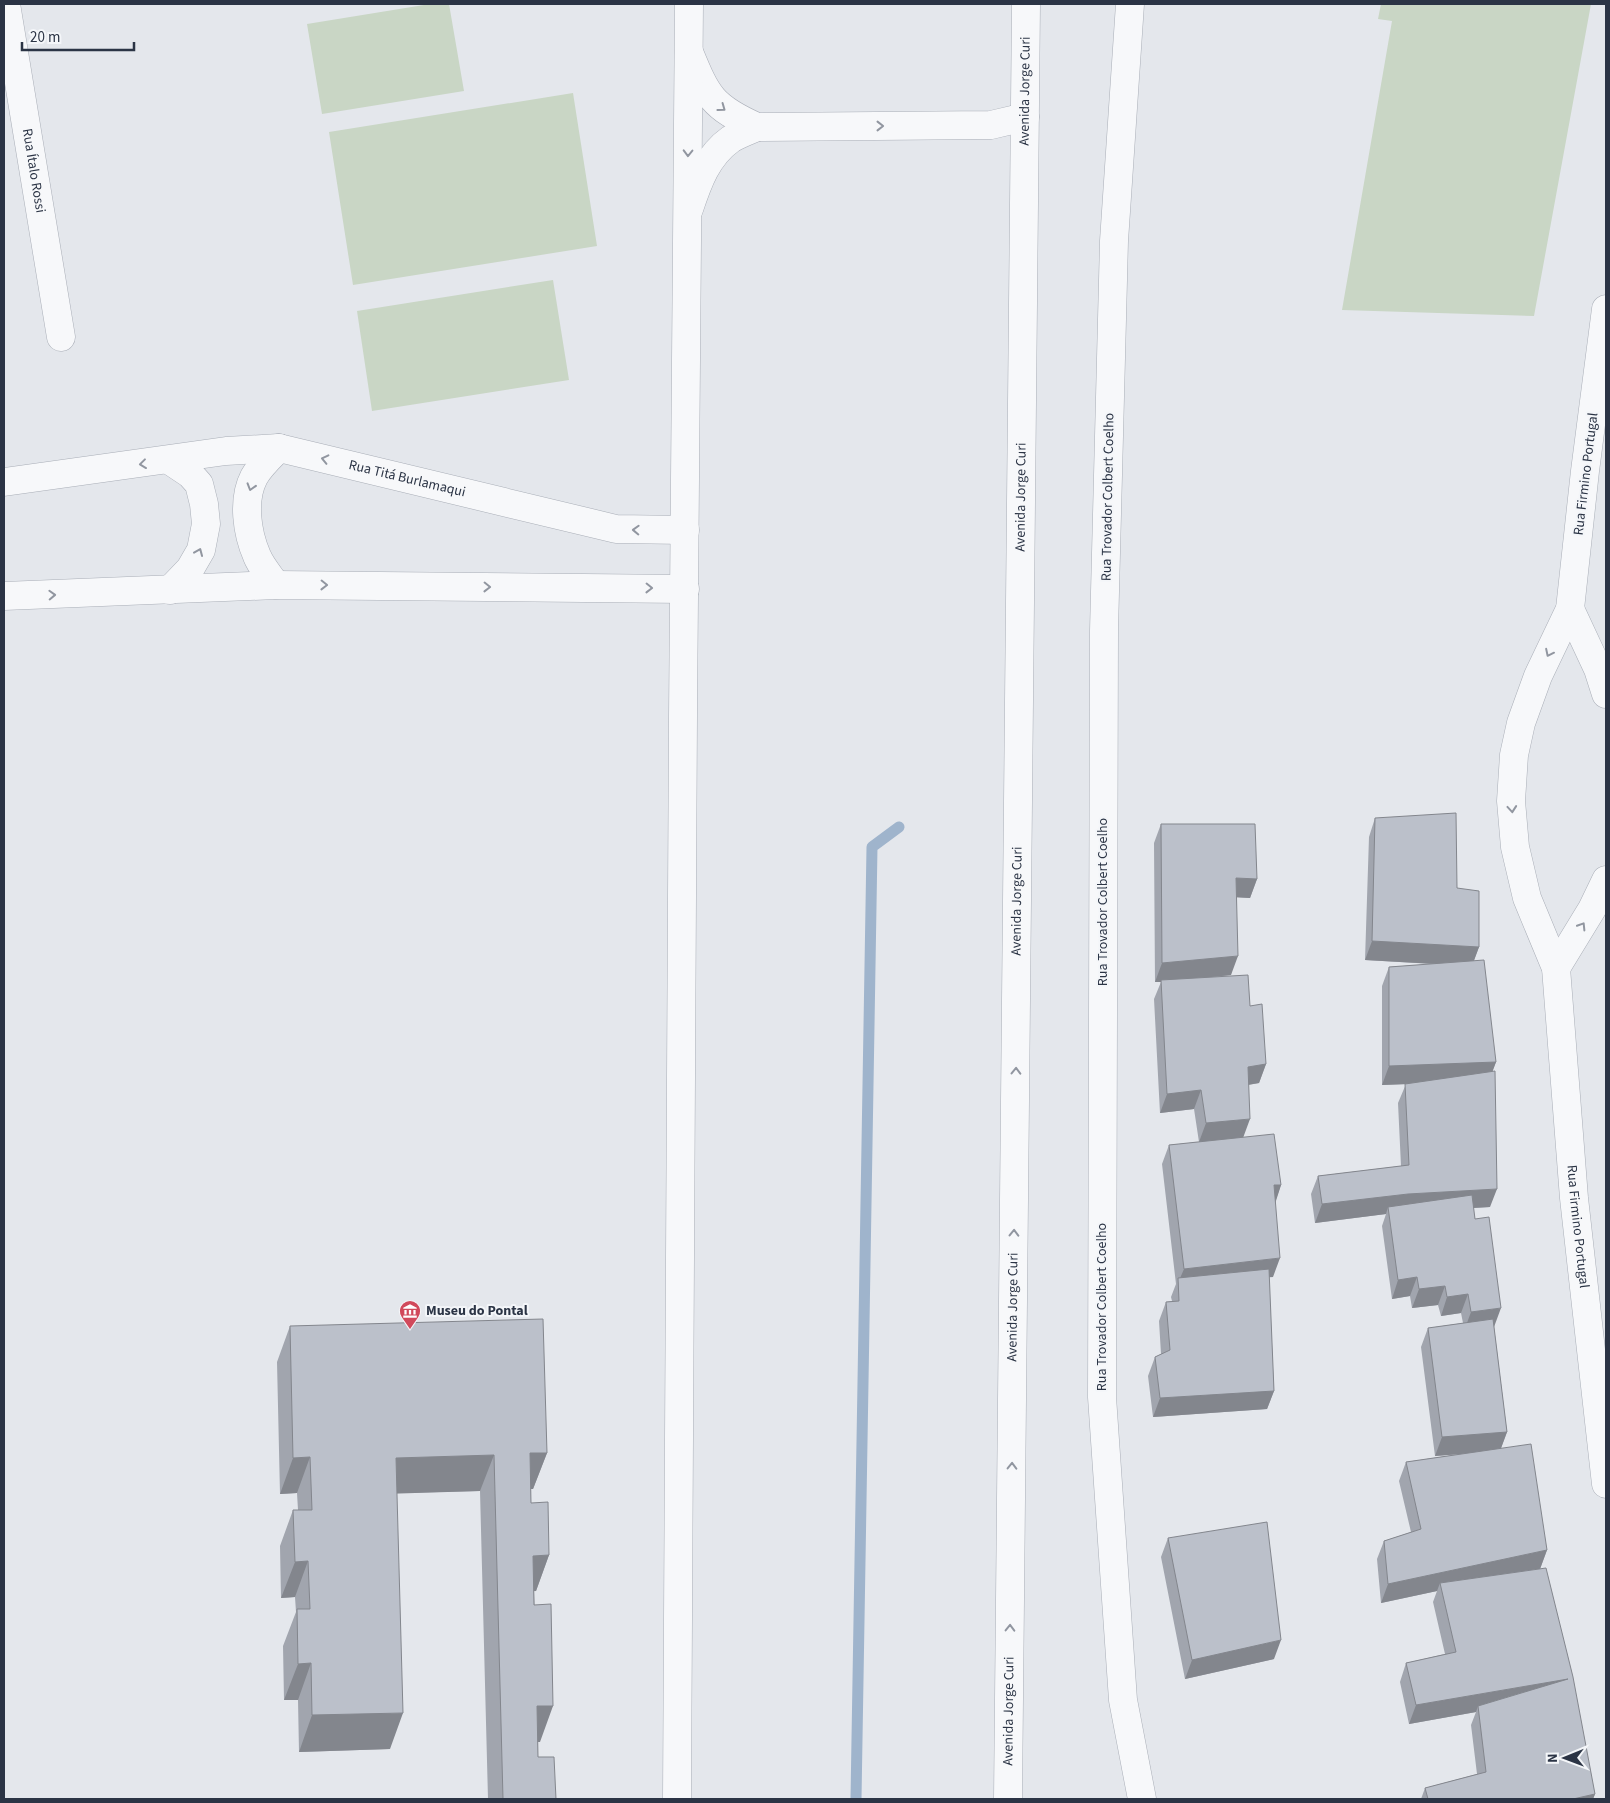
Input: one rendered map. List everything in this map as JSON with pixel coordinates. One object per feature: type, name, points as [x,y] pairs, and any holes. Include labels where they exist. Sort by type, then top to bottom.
[{"type":"street","name":"Rua Ítalo Rossi","points":[[6,4],[15,134],[61,337]]},
{"type":"street","points":[[677,1799],[690,4]]},
{"type":"street","name":"Avenida Jorge Curi","points":[[1008,1799],[1026,4]]},
{"type":"street","name":"Rua Trovador Colbert Coelho","points":[[1130,4],[1114,242],[1104,632],[1102,1397],[1124,1700],[1142,1799]]},
{"type":"street","points":[[689,52],[701,81],[714,102],[735,118],[757,127],[991,125],[1025,116]]},
{"type":"street","points":[[688,212],[700,178],[715,152],[732,138],[757,127]]},
{"type":"street","name":"Rua Firmino Portugal","points":[[1606,309],[1570,609],[1538,676],[1521,723],[1514,755],[1511,800],[1515,847],[1528,898],[1556,968],[1574,1198],[1606,1484]]},
{"type":"street","points":[[276,585],[257,557],[248,529],[248,496],[254,478],[279,448]]},
{"type":"street","name":"Rua Titá Burlamaqui","points":[[169,460],[226,451],[279,448],[616,528],[685,530]]},
{"type":"street","points":[[4,482],[169,460],[190,474],[199,484],[206,524],[201,550],[190,569],[170,590]]},
{"type":"street","points":[[4,596],[276,585],[685,588]]},
{"type":"street","points":[[1570,609],[1598,669],[1606,694]]},
{"type":"street","points":[[1556,968],[1592,909],[1606,880]]},
{"type":"green space","points":[[430,4],[449,4],[464,91],[322,114],[307,24]]},
{"type":"green space","points":[[1381,4],[1591,4],[1534,316],[1342,310],[1392,21],[1378,19]]},
{"type":"green space","points":[[573,93],[597,246],[353,285],[329,132]]},
{"type":"green space","points":[[553,280],[569,380],[372,411],[357,311]]},
{"type":"building","points":[[1456,813],[1457,888],[1479,891],[1479,947],[1372,941],[1375,818]]},
{"type":"building","points":[[1161,824],[1255,824],[1257,879],[1236,878],[1238,956],[1162,963]]},
{"type":"building","points":[[1484,960],[1496,1062],[1389,1066],[1389,967]]},
{"type":"building","points":[[1248,975],[1250,1006],[1262,1004],[1266,1064],[1248,1067],[1250,1119],[1206,1123],[1201,1090],[1167,1094],[1161,980]]},
{"type":"building","points":[[1495,1071],[1497,1189],[1408,1194],[1322,1204],[1318,1176],[1409,1165],[1405,1084]]},
{"type":"building","points":[[1274,1134],[1281,1185],[1274,1185],[1280,1258],[1184,1269],[1169,1145]]},
{"type":"building","points":[[1472,1195],[1475,1219],[1489,1217],[1501,1308],[1471,1312],[1468,1294],[1447,1297],[1445,1286],[1419,1289],[1417,1277],[1398,1280],[1388,1207]]},
{"type":"building","points":[[1269,1269],[1274,1391],[1160,1398],[1155,1357],[1170,1350],[1166,1302],[1179,1301],[1178,1278]]},
{"type":"building","points":[[543,1319],[547,1453],[530,1453],[531,1503],[548,1502],[549,1555],[533,1556],[534,1605],[551,1604],[553,1706],[537,1706],[538,1757],[554,1757],[556,1799],[503,1799],[494,1455],[396,1458],[403,1713],[312,1715],[311,1663],[298,1664],[297,1609],[310,1609],[308,1561],[295,1562],[293,1510],[312,1510],[310,1457],[293,1458],[290,1326]]},
{"type":"building","points":[[1493,1319],[1507,1432],[1442,1437],[1428,1328]]},
{"type":"building","points":[[1531,1444],[1547,1550],[1388,1584],[1384,1541],[1421,1529],[1406,1462]]},
{"type":"building","points":[[1267,1522],[1281,1640],[1192,1660],[1168,1538]]},
{"type":"building","points":[[1546,1568],[1573,1677],[1595,1794],[1573,1799],[1428,1799],[1425,1788],[1486,1772],[1478,1706],[1568,1679],[1416,1705],[1406,1663],[1456,1652],[1440,1583]]},
{"type":"waterway","points":[[856,1799],[872,847],[899,827]]},
{"type":"place","name":"Museu do Pontal","points":[[410,1330]]}]
